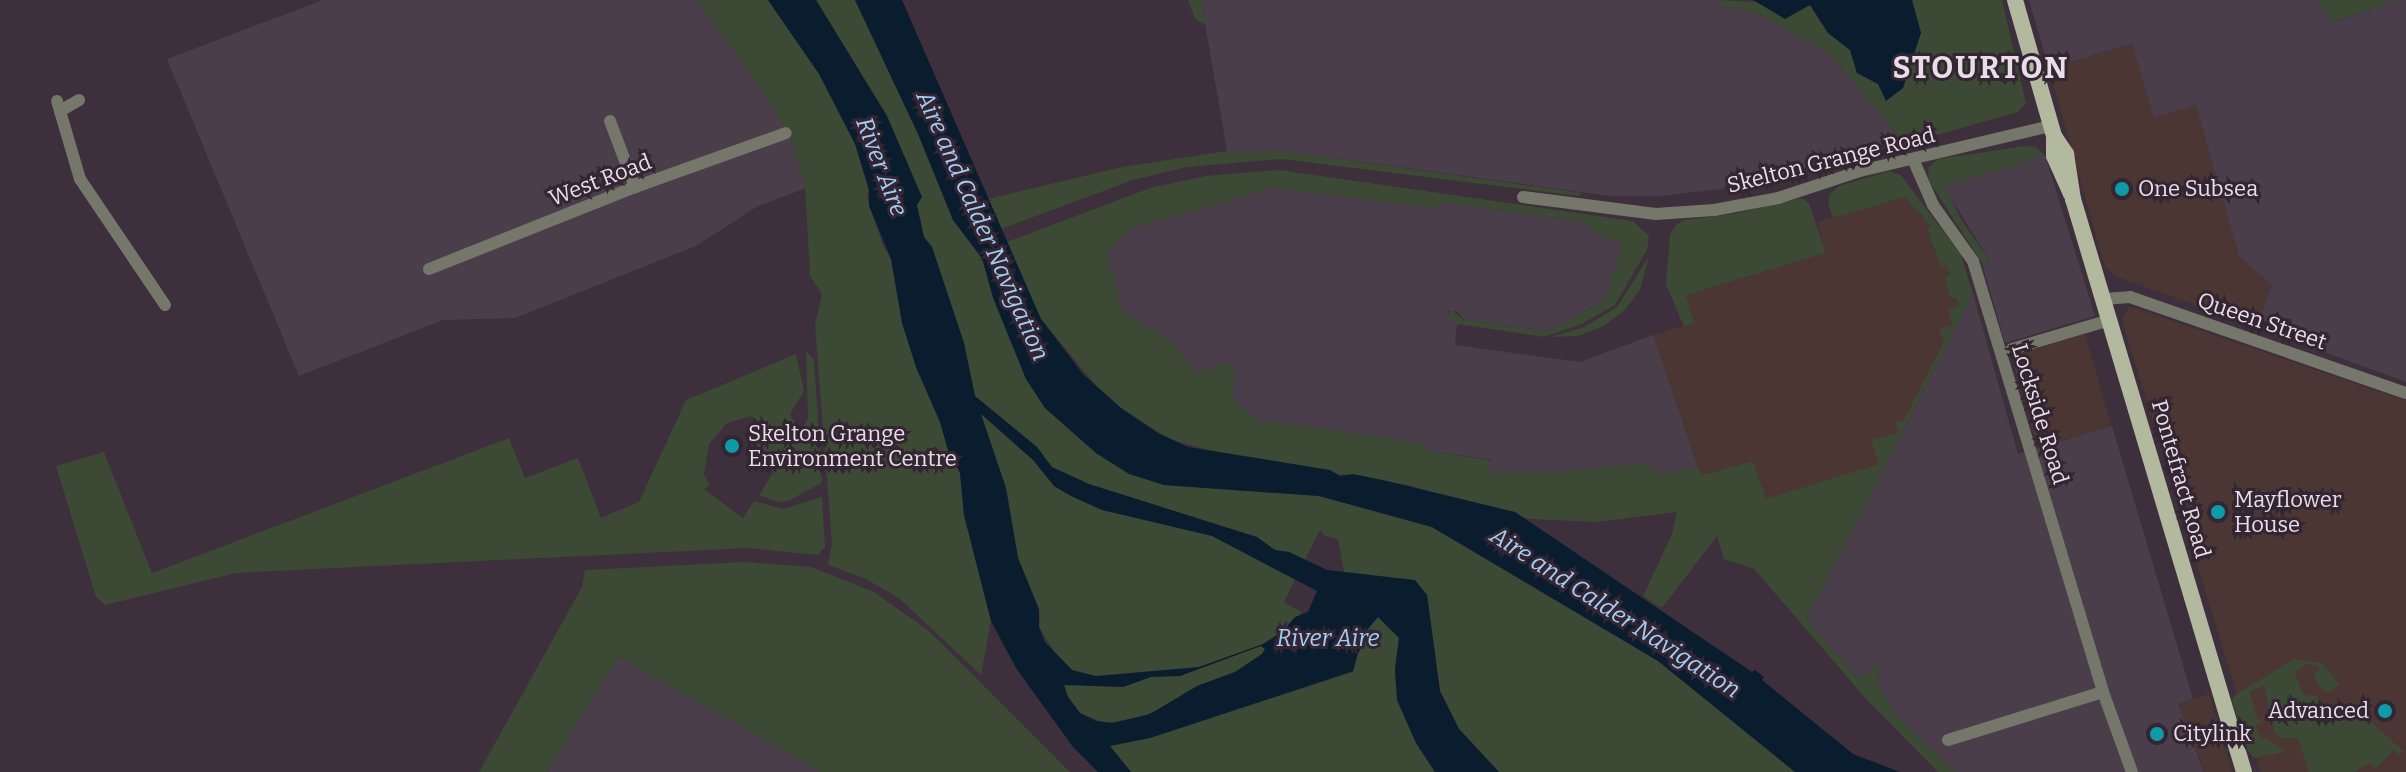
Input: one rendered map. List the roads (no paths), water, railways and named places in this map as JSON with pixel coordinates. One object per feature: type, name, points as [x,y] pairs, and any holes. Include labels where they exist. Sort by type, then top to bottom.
[{"type":"main road","name":"Pontefract Road","points":[[2015,0],[2052,131],[2055,163],[2073,199],[2244,772]]},
{"type":"street","points":[[79,100],[58,106],[80,179],[165,305]]},
{"type":"street","points":[[610,121],[635,187]]},
{"type":"street","name":"Skelton Grange Road","points":[[1523,197],[1656,214],[1714,210],[1778,198],[1846,175],[1913,159],[2052,131]]},
{"type":"street","name":"West Road","points":[[429,269],[635,187],[786,133]]},
{"type":"street","name":"Lockside Road","points":[[1913,159],[1933,205],[1973,261],[2103,692],[2132,772]]},
{"type":"street","name":"Queen Street","points":[[2103,299],[2130,297],[2406,393]]},
{"type":"street","points":[[2012,349],[2110,320]]},
{"type":"street","points":[[1948,740],[2103,692]]},
{"type":"water","name":"River Aire","points":[[768,0],[816,0],[887,116],[922,197],[917,205],[924,237],[932,247],[964,343],[975,396],[1037,447],[1052,467],[1089,484],[1257,537],[1275,550],[1289,552],[1327,570],[1415,580],[1427,595],[1440,691],[1459,729],[1499,772],[1435,772],[1416,743],[1397,700],[1395,669],[1399,638],[1378,617],[1367,630],[1370,633],[1358,653],[1353,671],[1150,738],[1110,746],[1131,772],[1098,772],[1073,747],[1016,668],[991,621],[964,515],[960,473],[916,367],[902,323],[891,259],[869,206],[869,190],[855,144],[819,74]],"holes":[[[981,414],[1033,460],[1054,486],[1102,510],[1212,536],[1317,591],[1308,612],[1295,617],[1282,632],[1263,644],[1199,667],[1096,676],[1072,670],[1045,642],[1039,627],[1039,609],[1018,558],[1006,488]],[[1261,646],[1265,649],[1262,654],[1235,672],[1197,686],[1150,714],[1113,723],[1096,721],[1080,713],[1068,697],[1064,685],[1123,687],[1151,677],[1180,676]]]},
{"type":"water","name":"Aire and Calder Navigation","points":[[855,0],[902,0],[1041,319],[1083,374],[1121,408],[1158,433],[1188,447],[1330,470],[1340,476],[1353,474],[1515,512],[1752,672],[1755,670],[1764,677],[1762,680],[1853,754],[1900,772],[1795,772],[1658,661],[1432,527],[1319,496],[1164,485],[1129,474],[1096,453],[1045,408],[1026,379],[993,298],[982,258],[953,220],[918,134]]},
{"type":"water","points":[[1753,0],[1912,0],[1921,33],[1903,88],[1886,101],[1878,84],[1857,73],[1850,50],[1828,33],[1810,5],[1785,19]]},
{"type":"place","name":"One Subsea","points":[[2122,189]]},
{"type":"place","name":"Skelton Grange Environment Centre","points":[[732,446]]},
{"type":"place","name":"Mayflower House","points":[[2218,512]]},
{"type":"place","name":"Advanced","points":[[2385,711]]},
{"type":"place","name":"Citylink","points":[[2157,734]]},
{"type":"district","name":"STOURTON","points":[[1981,68]]}]
